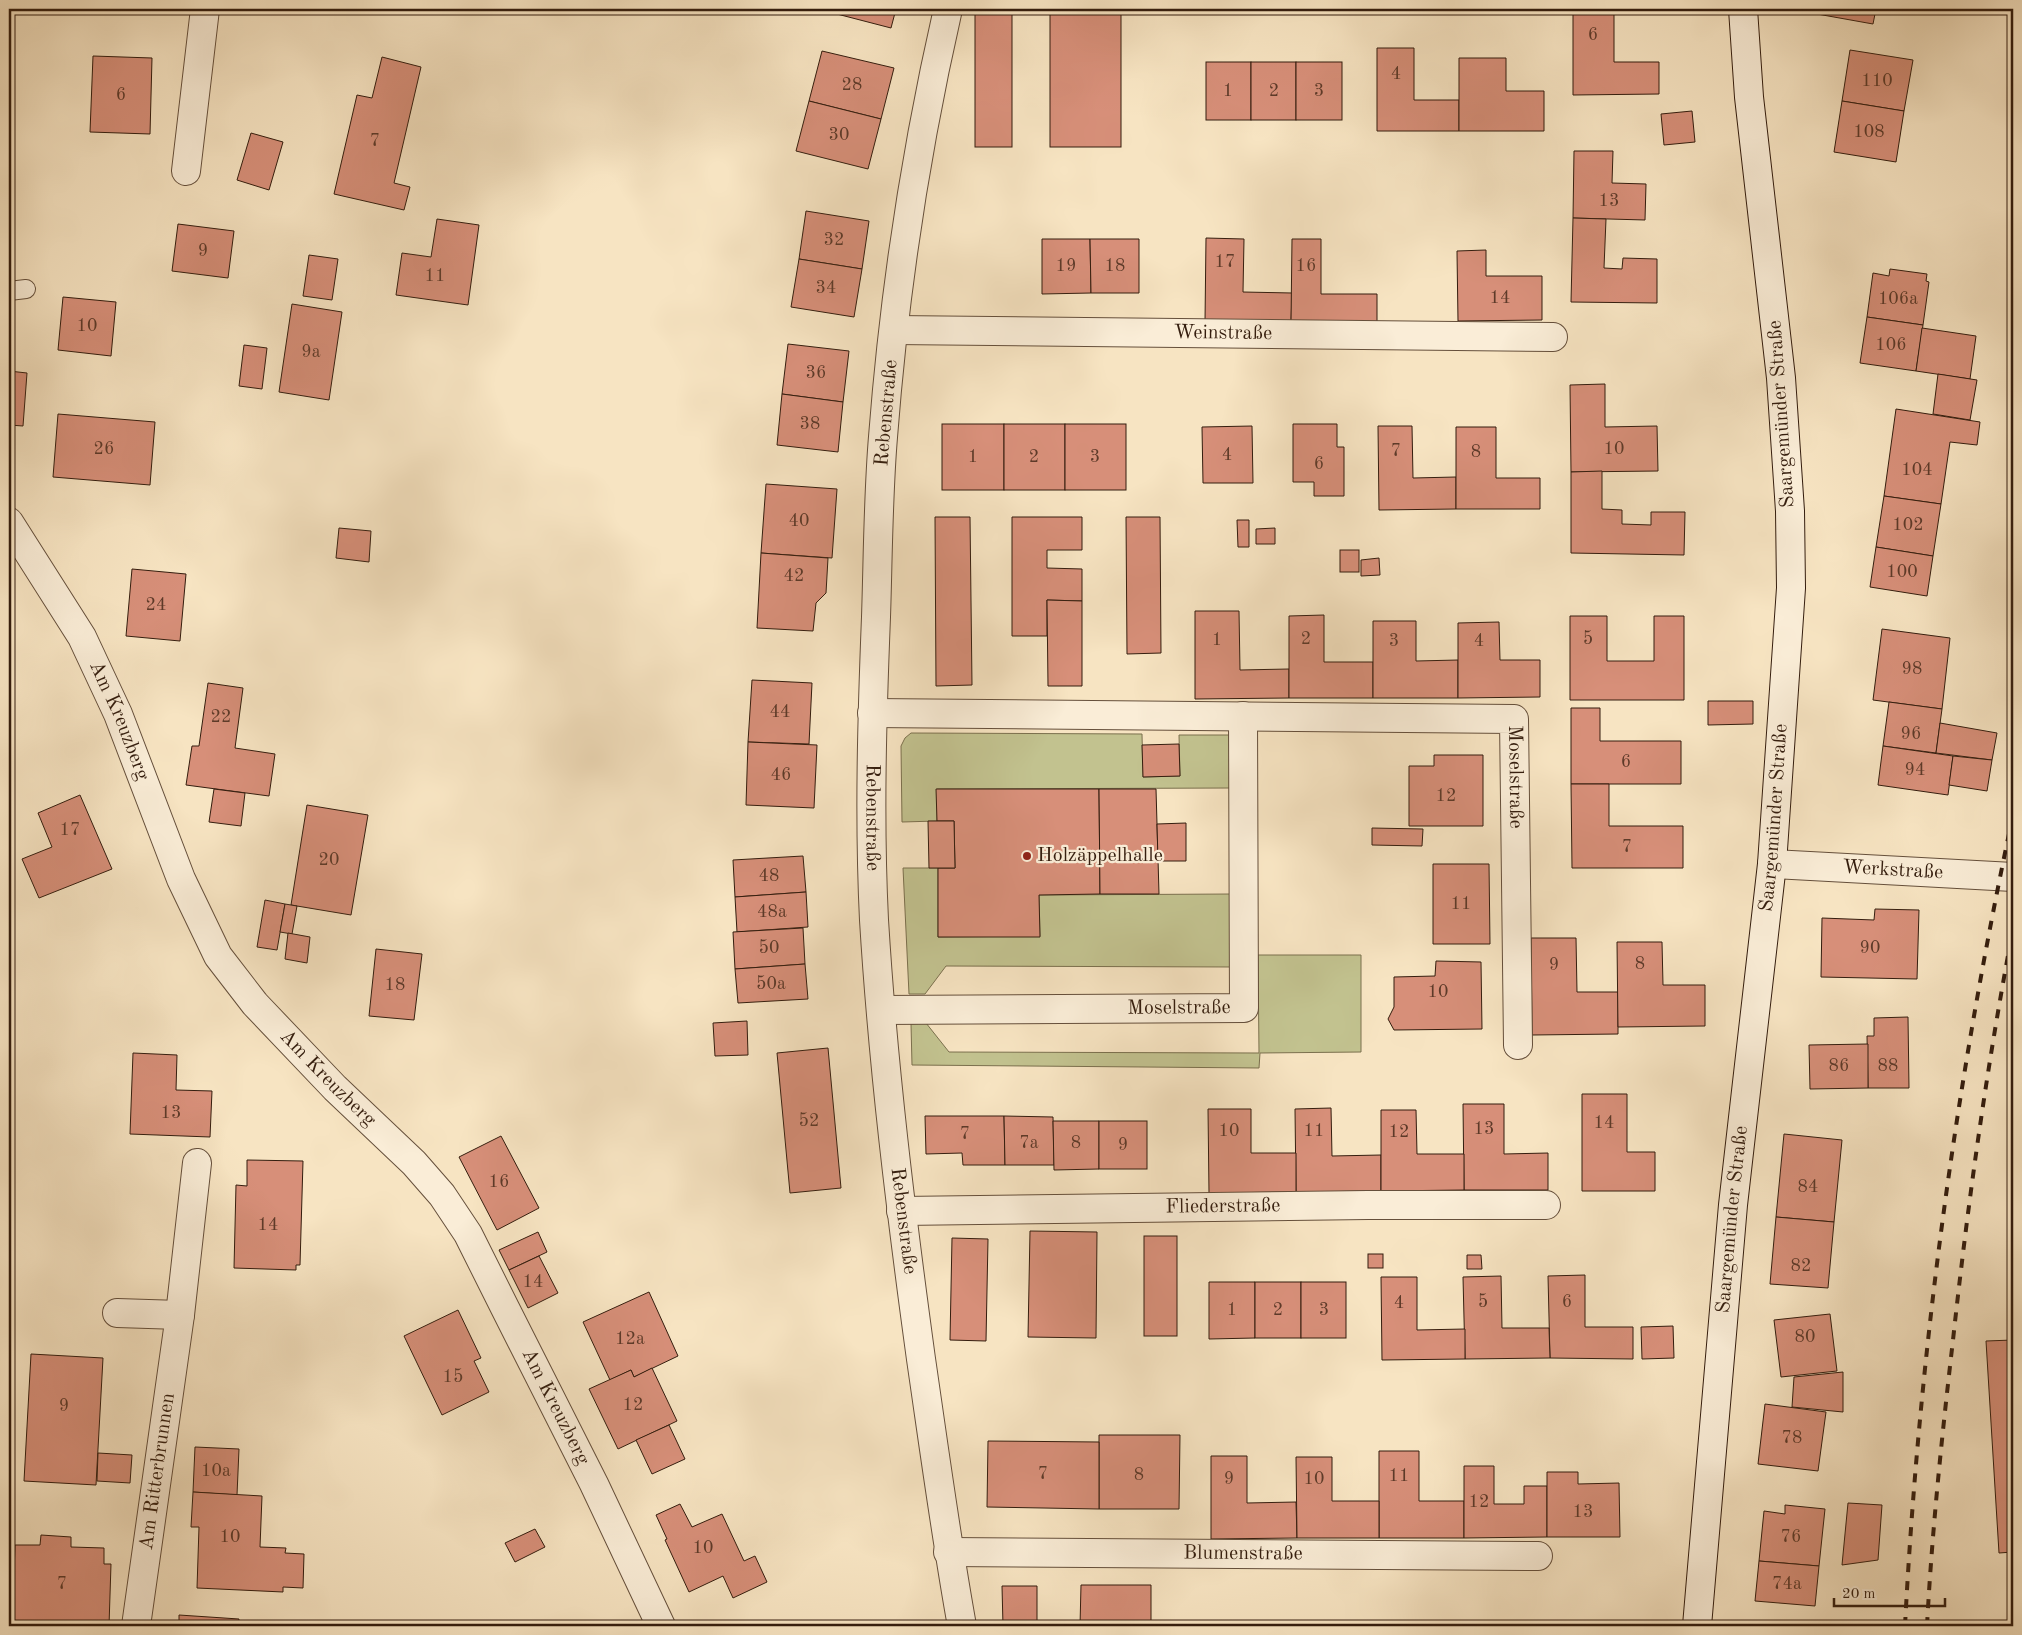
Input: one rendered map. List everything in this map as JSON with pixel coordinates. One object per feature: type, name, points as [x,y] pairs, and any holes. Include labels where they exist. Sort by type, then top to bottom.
[{"type":"street","points":[[186,171],[205,9]]},
{"type":"street","name":"Rebenstraße","points":[[948,9],[936,60],[905,236],[883,439],[872,713],[872,864],[884,1062],[901,1211],[948,1552],[962,1626]]},
{"type":"street","name":"Saargemünder Straße","points":[[1697,1626],[1733,1205],[1772,864],[1791,588],[1790,511],[1781,378],[1749,97],[1743,9]]},
{"type":"street","name":"Weinstraße","points":[[894,330],[1553,337]]},
{"type":"street","name":"Am Kreuzberg","points":[[9,522],[82,637],[118,714],[182,879],[218,956],[261,1011],[335,1088],[414,1164],[442,1195],[468,1234],[594,1484],[661,1626]]},
{"type":"street","name":"Moselstraße","points":[[872,713],[1514,719],[1518,1045]]},
{"type":"street","name":"Moselstraße","points":[[881,1010],[1244,1008],[1243,716]]},
{"type":"street","name":"Werkstraße","points":[[1772,864],[2013,877]]},
{"type":"street","name":"Am Ritterbrunnen","points":[[136,1626],[180,1315],[197,1163]]},
{"type":"street","name":"Fliederstraße","points":[[901,1211],[1368,1204],[1546,1204]]},
{"type":"street","points":[[117,1313],[180,1315]]},
{"type":"street","name":"Blumenstraße","points":[[948,1552],[1538,1556]]},
{"type":"green space","points":[[911,733],[1142,734],[1143,777],[1180,776],[1179,735],[1231,735],[1231,788],[937,789],[937,821],[902,822],[901,746],[905,738]]},
{"type":"green space","points":[[903,868],[938,868],[938,937],[1040,936],[1039,895],[1232,894],[1233,967],[946,966],[925,994],[909,994]]},
{"type":"green space","points":[[1258,955],[1361,955],[1361,1052],[1260,1053],[1259,1068],[912,1065],[911,1024],[926,1023],[949,1052],[1259,1053]]},
{"type":"building","points":[[838,9],[896,9],[891,28],[837,14]]},
{"type":"building","points":[[1573,9],[1614,9],[1614,62],[1659,62],[1659,94],[1573,95]]},
{"type":"building","points":[[1806,9],[1876,9],[1873,24],[1806,12]]},
{"type":"building","points":[[975,11],[1012,11],[1012,147],[975,147]]},
{"type":"building","points":[[1050,11],[1121,11],[1121,147],[1050,147]]},
{"type":"building","points":[[1377,48],[1414,48],[1414,100],[1459,100],[1459,131],[1377,131]]},
{"type":"building","points":[[1850,50],[1913,60],[1904,111],[1842,101]]},
{"type":"building","points":[[822,51],[894,68],[881,119],[809,101]]},
{"type":"building","points":[[93,56],[152,58],[150,134],[90,132]]},
{"type":"building","points":[[382,57],[421,67],[394,183],[410,187],[404,210],[334,194],[357,95],[372,98]]},
{"type":"building","points":[[1459,58],[1506,58],[1506,91],[1544,91],[1544,131],[1459,131]]},
{"type":"building","points":[[1206,62],[1251,62],[1251,120],[1206,120]]},
{"type":"building","points":[[1251,62],[1296,62],[1296,120],[1251,120]]},
{"type":"building","points":[[1296,62],[1342,62],[1342,120],[1296,120]]},
{"type":"building","points":[[809,101],[881,119],[868,169],[796,151]]},
{"type":"building","points":[[1842,101],[1904,111],[1896,162],[1834,152]]},
{"type":"building","points":[[1692,111],[1695,142],[1664,145],[1661,114]]},
{"type":"building","points":[[251,133],[283,142],[269,190],[237,180]]},
{"type":"building","points":[[1574,151],[1613,151],[1612,183],[1646,184],[1645,220],[1573,218]]},
{"type":"building","points":[[806,211],[869,221],[862,269],[799,259]]},
{"type":"building","points":[[1573,218],[1606,219],[1604,268],[1622,269],[1623,258],[1657,259],[1657,303],[1571,302]]},
{"type":"building","points":[[437,219],[479,225],[468,305],[396,295],[402,253],[431,257]]},
{"type":"building","points":[[178,224],[234,231],[228,278],[172,271]]},
{"type":"building","points":[[1206,238],[1244,239],[1243,292],[1292,293],[1291,323],[1205,322]]},
{"type":"building","points":[[1042,239],[1090,239],[1091,293],[1042,294]]},
{"type":"building","points":[[1090,239],[1139,239],[1139,293],[1091,293]]},
{"type":"building","points":[[1292,239],[1321,239],[1321,294],[1377,294],[1377,324],[1291,323]]},
{"type":"building","points":[[1486,250],[1486,276],[1542,276],[1542,320],[1458,321],[1457,251]]},
{"type":"building","points":[[309,255],[338,259],[332,300],[303,296]]},
{"type":"building","points":[[799,259],[862,269],[854,317],[791,307]]},
{"type":"building","points":[[1890,269],[1927,274],[1926,281],[1929,282],[1923,325],[1867,317],[1873,273],[1889,276]]},
{"type":"building","points":[[63,297],[116,302],[111,356],[58,350]]},
{"type":"building","points":[[292,304],[342,312],[329,400],[279,392]]},
{"type":"building","points":[[1867,317],[1923,325],[1916,371],[1860,363]]},
{"type":"building","points":[[1922,328],[1976,336],[1970,379],[1916,371]]},
{"type":"building","points":[[788,344],[849,351],[843,402],[782,394]]},
{"type":"building","points":[[244,345],[267,348],[262,389],[239,386]]},
{"type":"building","points":[[9,371],[27,373],[23,426],[9,425]]},
{"type":"building","points":[[1938,374],[1977,380],[1970,420],[1933,414]]},
{"type":"building","points":[[1605,384],[1605,427],[1657,426],[1658,471],[1571,472],[1570,385]]},
{"type":"building","points":[[782,394],[843,402],[838,452],[777,445]]},
{"type":"building","points":[[1896,409],[1980,422],[1977,445],[1950,442],[1941,504],[1884,496]]},
{"type":"building","points":[[58,414],[155,422],[150,485],[53,477]]},
{"type":"building","points":[[942,424],[1004,424],[1004,490],[942,490]]},
{"type":"building","points":[[1004,424],[1065,424],[1065,490],[1004,490]]},
{"type":"building","points":[[1065,424],[1126,424],[1126,490],[1065,490]]},
{"type":"building","points":[[1293,424],[1337,424],[1337,447],[1344,447],[1344,496],[1314,496],[1314,482],[1293,482]]},
{"type":"building","points":[[1252,426],[1253,483],[1203,483],[1202,427]]},
{"type":"building","points":[[1378,426],[1412,426],[1413,478],[1456,477],[1456,509],[1379,510]]},
{"type":"building","points":[[1456,427],[1496,427],[1496,478],[1540,478],[1540,509],[1456,509]]},
{"type":"building","points":[[1602,471],[1602,509],[1622,510],[1622,524],[1651,525],[1651,512],[1685,512],[1684,555],[1571,553],[1571,472]]},
{"type":"building","points":[[766,484],[837,489],[832,558],[761,553]]},
{"type":"building","points":[[1884,496],[1941,504],[1933,556],[1876,547]]},
{"type":"building","points":[[935,517],[970,517],[972,685],[936,686]]},
{"type":"building","points":[[1012,517],[1082,517],[1082,550],[1047,550],[1047,568],[1082,569],[1082,601],[1047,600],[1047,636],[1012,636]]},
{"type":"building","points":[[1126,517],[1160,517],[1161,653],[1127,654]]},
{"type":"building","points":[[1237,520],[1249,520],[1249,547],[1238,547]]},
{"type":"building","points":[[339,528],[371,531],[369,562],[336,558]]},
{"type":"building","points":[[1275,528],[1275,544],[1256,544],[1256,529]]},
{"type":"building","points":[[1876,547],[1933,556],[1927,596],[1870,587]]},
{"type":"building","points":[[1340,550],[1359,550],[1359,572],[1340,572]]},
{"type":"building","points":[[761,553],[828,558],[826,593],[816,603],[813,631],[757,628]]},
{"type":"building","points":[[1379,558],[1380,575],[1361,576],[1361,560]]},
{"type":"building","points":[[132,569],[186,574],[180,641],[126,636]]},
{"type":"building","points":[[1047,600],[1082,601],[1082,686],[1048,686]]},
{"type":"building","points":[[1195,611],[1239,611],[1240,670],[1289,669],[1289,698],[1195,699]]},
{"type":"building","points":[[1324,615],[1324,662],[1373,662],[1373,698],[1289,698],[1289,616]]},
{"type":"building","points":[[1570,616],[1607,616],[1607,661],[1654,661],[1654,616],[1684,616],[1684,700],[1570,700]]},
{"type":"building","points":[[1373,621],[1416,621],[1416,661],[1458,660],[1458,698],[1373,698]]},
{"type":"building","points":[[1499,622],[1500,660],[1540,660],[1540,697],[1458,698],[1458,623]]},
{"type":"building","points":[[1882,629],[1950,638],[1942,709],[1873,700]]},
{"type":"building","points":[[752,680],[812,683],[809,744],[748,742]]},
{"type":"building","points":[[208,683],[243,688],[235,748],[275,754],[269,796],[186,785],[192,746],[199,746]]},
{"type":"building","points":[[1708,701],[1753,701],[1753,724],[1708,725]]},
{"type":"building","points":[[1889,702],[1942,709],[1936,753],[1883,746]]},
{"type":"building","points":[[1571,708],[1600,708],[1600,741],[1681,741],[1681,784],[1571,784]]},
{"type":"building","points":[[1940,723],[1997,733],[1992,760],[1936,753]]},
{"type":"building","points":[[748,742],[817,745],[814,808],[746,805]]},
{"type":"building","points":[[1179,744],[1180,776],[1143,777],[1142,745]]},
{"type":"building","points":[[1883,746],[1953,756],[1948,795],[1878,785]]},
{"type":"building","points":[[1434,755],[1483,755],[1483,826],[1409,826],[1409,766],[1434,766]]},
{"type":"building","points":[[1953,756],[1992,760],[1987,791],[1949,785]]},
{"type":"building","points":[[1571,784],[1609,784],[1609,826],[1683,826],[1683,868],[1572,868]]},
{"type":"building","points":[[214,789],[245,793],[241,826],[209,822]]},
{"type":"building","name":"Holzäppelhalle","points":[[936,789],[1099,789],[1100,894],[1039,895],[1040,937],[938,937],[938,868],[955,868],[954,821],[937,821]]},
{"type":"building","points":[[1099,789],[1156,789],[1159,894],[1100,894]]},
{"type":"building","points":[[80,795],[112,869],[39,898],[22,859],[52,847],[38,813]]},
{"type":"building","points":[[307,805],[368,815],[351,915],[291,905]]},
{"type":"building","points":[[928,821],[954,821],[955,868],[929,868]]},
{"type":"building","points":[[1186,823],[1186,861],[1158,861],[1157,824]]},
{"type":"building","points":[[1372,828],[1423,829],[1422,846],[1372,845]]},
{"type":"building","points":[[803,856],[806,892],[735,897],[733,860]]},
{"type":"building","points":[[1433,864],[1489,864],[1490,944],[1433,944]]},
{"type":"building","points":[[806,892],[808,927],[737,932],[735,897]]},
{"type":"building","points":[[265,900],[285,904],[277,950],[257,947]]},
{"type":"building","points":[[285,904],[297,906],[292,934],[280,932]]},
{"type":"building","points":[[1875,909],[1919,910],[1917,979],[1821,977],[1822,918],[1874,920]]},
{"type":"building","points":[[803,928],[805,964],[735,969],[733,932]]},
{"type":"building","points":[[288,933],[310,937],[307,963],[285,959]]},
{"type":"building","points":[[1531,938],[1576,938],[1577,992],[1618,992],[1618,1034],[1532,1035]]},
{"type":"building","points":[[1617,942],[1662,942],[1663,985],[1705,985],[1705,1026],[1618,1027]]},
{"type":"building","points":[[376,949],[422,954],[414,1020],[369,1016]]},
{"type":"building","points":[[1436,961],[1481,962],[1482,1029],[1394,1030],[1388,1019],[1394,1007],[1394,977],[1435,976]]},
{"type":"building","points":[[805,964],[808,999],[738,1003],[735,969]]},
{"type":"building","points":[[1908,1017],[1909,1088],[1868,1088],[1867,1036],[1874,1036],[1874,1018]]},
{"type":"building","points":[[747,1021],[748,1055],[715,1056],[713,1023]]},
{"type":"building","points":[[1868,1044],[1868,1088],[1810,1089],[1809,1045]]},
{"type":"building","points":[[828,1048],[841,1188],[790,1193],[777,1053]]},
{"type":"building","points":[[133,1053],[177,1055],[176,1090],[212,1091],[210,1137],[130,1134]]},
{"type":"building","points":[[1582,1094],[1627,1094],[1627,1152],[1655,1152],[1655,1191],[1582,1191]]},
{"type":"building","points":[[1463,1104],[1504,1104],[1504,1154],[1548,1153],[1548,1190],[1464,1190]]},
{"type":"building","points":[[1331,1108],[1332,1156],[1381,1155],[1381,1191],[1296,1192],[1295,1109]]},
{"type":"building","points":[[1208,1109],[1251,1109],[1251,1153],[1296,1153],[1296,1192],[1209,1193]]},
{"type":"building","points":[[1381,1110],[1416,1110],[1417,1154],[1464,1154],[1464,1190],[1381,1191]]},
{"type":"building","points":[[925,1116],[1004,1116],[1005,1165],[963,1165],[962,1153],[926,1154]]},
{"type":"building","points":[[1004,1116],[1053,1117],[1054,1165],[1005,1165]]},
{"type":"building","points":[[1053,1121],[1099,1121],[1099,1169],[1054,1170]]},
{"type":"building","points":[[1099,1121],[1147,1121],[1147,1169],[1099,1169]]},
{"type":"building","points":[[1784,1134],[1842,1140],[1834,1222],[1776,1217]]},
{"type":"building","points":[[501,1136],[539,1208],[497,1230],[459,1157]]},
{"type":"building","points":[[247,1160],[303,1161],[300,1265],[296,1265],[296,1270],[234,1268],[236,1185],[247,1186]]},
{"type":"building","points":[[1776,1217],[1834,1222],[1828,1288],[1770,1284]]},
{"type":"building","points":[[1030,1231],[1097,1232],[1096,1338],[1028,1337]]},
{"type":"building","points":[[538,1232],[547,1252],[509,1270],[499,1250]]},
{"type":"building","points":[[1144,1236],[1177,1236],[1177,1336],[1144,1336]]},
{"type":"building","points":[[952,1238],[988,1239],[986,1341],[950,1340]]},
{"type":"building","points":[[1368,1254],[1383,1254],[1383,1268],[1368,1268]]},
{"type":"building","points":[[1467,1255],[1481,1255],[1482,1269],[1467,1269]]},
{"type":"building","points":[[539,1256],[558,1293],[528,1308],[509,1270]]},
{"type":"building","points":[[1585,1275],[1585,1327],[1633,1327],[1633,1359],[1550,1358],[1548,1276]]},
{"type":"building","points":[[1501,1276],[1502,1328],[1549,1328],[1550,1358],[1465,1359],[1463,1277]]},
{"type":"building","points":[[1381,1277],[1417,1277],[1417,1330],[1465,1329],[1465,1359],[1382,1360]]},
{"type":"building","points":[[1209,1282],[1255,1282],[1255,1338],[1209,1339]]},
{"type":"building","points":[[1255,1282],[1301,1282],[1301,1338],[1255,1338]]},
{"type":"building","points":[[1301,1282],[1346,1282],[1346,1338],[1301,1338]]},
{"type":"building","points":[[649,1292],[678,1356],[634,1377],[631,1370],[610,1380],[583,1322]]},
{"type":"building","points":[[458,1310],[481,1358],[474,1361],[489,1392],[442,1415],[404,1336]]},
{"type":"building","points":[[1830,1314],[1837,1371],[1781,1377],[1774,1320]]},
{"type":"building","points":[[1673,1326],[1674,1358],[1642,1359],[1641,1327]]},
{"type":"building","points":[[2013,1340],[2013,1552],[1999,1553],[1986,1341]]},
{"type":"building","points":[[31,1354],[103,1358],[96,1485],[24,1481]]},
{"type":"building","points":[[652,1368],[677,1421],[618,1449],[589,1389],[631,1370],[634,1377]]},
{"type":"building","points":[[1843,1372],[1843,1412],[1792,1407],[1794,1377]]},
{"type":"building","points":[[1765,1404],[1826,1412],[1818,1471],[1758,1464]]},
{"type":"building","points":[[669,1425],[685,1459],[652,1474],[636,1440]]},
{"type":"building","points":[[1099,1435],[1180,1435],[1179,1509],[1099,1509]]},
{"type":"building","points":[[988,1441],[1099,1442],[1099,1509],[987,1507]]},
{"type":"building","points":[[195,1447],[239,1449],[237,1495],[193,1492]]},
{"type":"building","points":[[1379,1451],[1419,1451],[1419,1501],[1464,1501],[1464,1538],[1379,1538]]},
{"type":"building","points":[[98,1453],[132,1455],[130,1483],[97,1481]]},
{"type":"building","points":[[1211,1456],[1247,1456],[1247,1503],[1296,1502],[1297,1538],[1211,1539]]},
{"type":"building","points":[[1296,1457],[1332,1457],[1332,1501],[1379,1501],[1379,1538],[1297,1538]]},
{"type":"building","points":[[1464,1466],[1494,1466],[1494,1504],[1524,1504],[1524,1486],[1547,1486],[1547,1537],[1464,1538]]},
{"type":"building","points":[[1547,1472],[1578,1472],[1578,1484],[1619,1483],[1620,1537],[1547,1537]]},
{"type":"building","points":[[193,1492],[262,1496],[260,1547],[286,1548],[285,1553],[304,1554],[303,1588],[283,1587],[283,1592],[197,1588],[199,1527],[191,1527]]},
{"type":"building","points":[[1848,1503],[1882,1505],[1878,1560],[1842,1565]]},
{"type":"building","points":[[680,1504],[692,1527],[722,1514],[744,1561],[755,1556],[767,1582],[733,1598],[723,1576],[689,1592],[665,1540],[667,1539],[656,1515]]},
{"type":"building","points":[[1785,1505],[1825,1509],[1819,1566],[1759,1561],[1764,1511],[1785,1514]]},
{"type":"building","points":[[535,1529],[545,1547],[515,1562],[505,1543]]},
{"type":"building","points":[[41,1535],[71,1537],[71,1547],[104,1548],[104,1564],[111,1564],[109,1626],[9,1626],[9,1604],[13,1604],[15,1545],[40,1545]]},
{"type":"building","points":[[1759,1561],[1819,1566],[1815,1606],[1755,1601]]},
{"type":"building","points":[[1081,1585],[1151,1585],[1151,1626],[1080,1626]]},
{"type":"building","points":[[1002,1586],[1037,1586],[1037,1626],[1003,1626]]},
{"type":"building","points":[[179,1615],[239,1619],[238,1626],[179,1626]]},
{"type":"building","points":[[1372,1624],[1408,1624],[1408,1626],[1372,1626]]},
{"type":"building","points":[[1493,1625],[1493,1626],[1458,1626]]},
{"type":"railway","points":[[1905,1626],[1920,1422],[1943,1218],[1974,1016],[2013,815]]},
{"type":"railway","points":[[1927,1626],[1938,1483],[1965,1237],[1987,1082],[2013,929]]},
{"type":"place","name":"Holzäppelhalle","points":[[1027,856]]}]
